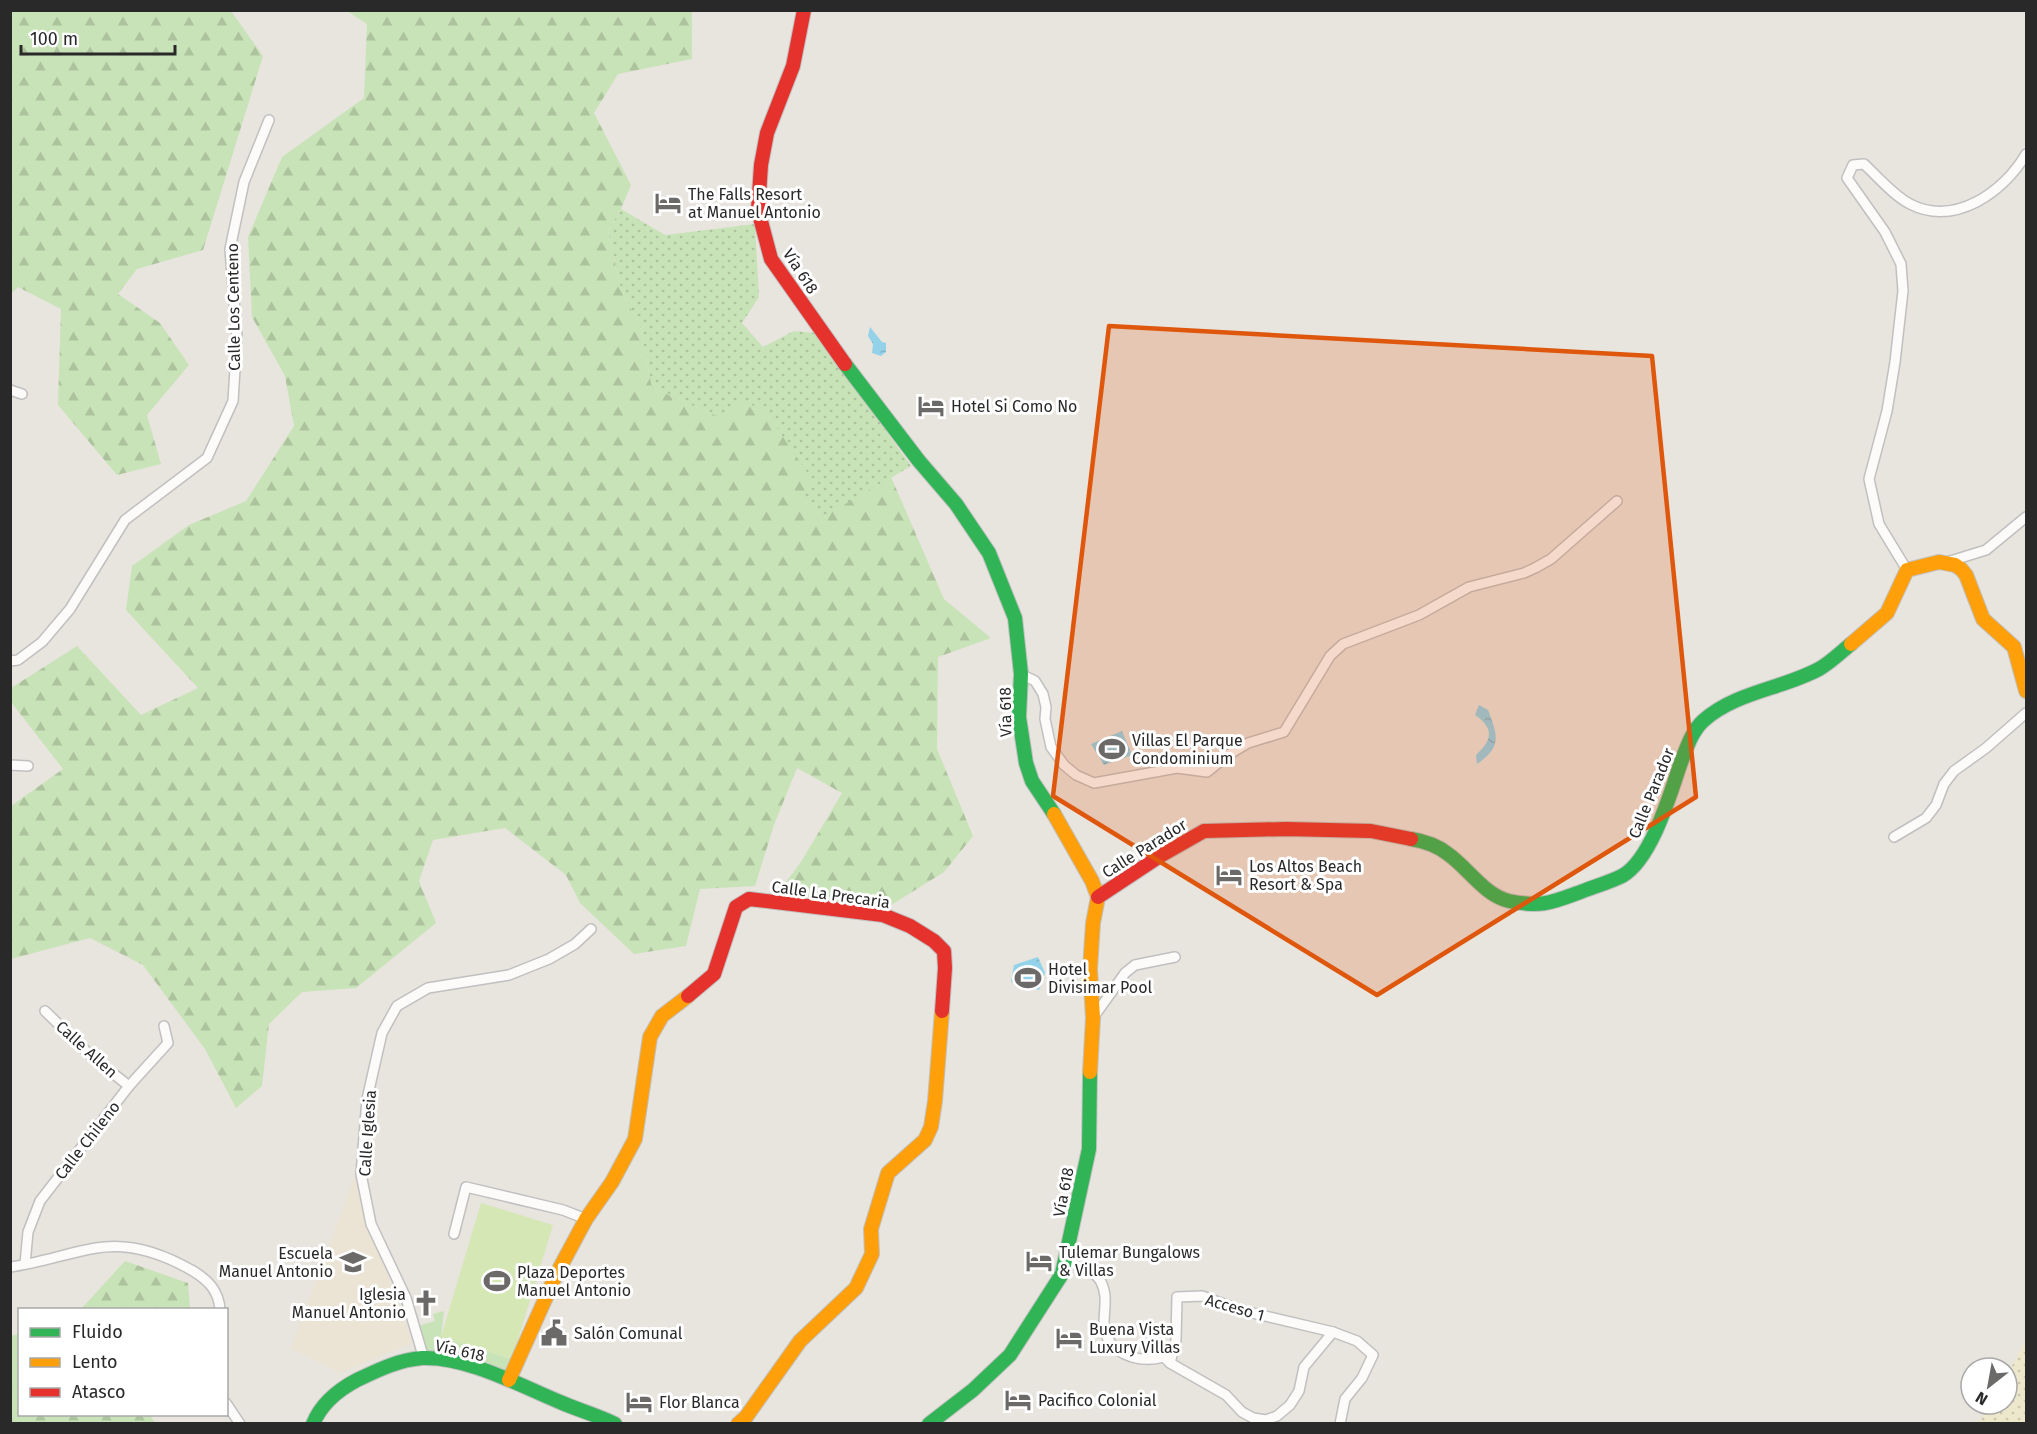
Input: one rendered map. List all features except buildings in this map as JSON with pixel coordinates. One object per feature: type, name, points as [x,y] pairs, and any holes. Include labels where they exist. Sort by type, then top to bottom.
[{"type":"street","name":"Vía 618","points":[[804,10],[793,66],[767,133],[761,165],[758,210],[771,259],[867,394],[956,504],[989,553],[1015,618],[1022,674],[1019,717],[1026,763],[1032,781],[1060,823],[1092,881],[1098,897],[1093,923],[1090,969],[1093,1018],[1090,1053],[1089,1149],[1062,1274],[1010,1355],[973,1390],[929,1424]]},
{"type":"street","name":"Calle Los Centeno","points":[[10,661],[18,660],[42,642],[70,609],[126,520],[207,458],[233,401],[237,337],[230,249],[244,182],[269,120]]},
{"type":"street","points":[[2026,154],[2016,172],[2003,184],[1972,206],[1951,211],[1926,211],[1908,203],[1864,164],[1853,165],[1847,178],[1885,232],[1901,264],[1903,291],[1895,362],[1887,411],[1869,480],[1879,524],[1907,570],[1986,550],[2026,517]]},
{"type":"street","points":[[10,390],[22,394]]},
{"type":"street","points":[[1022,674],[1035,681],[1043,694],[1051,747],[1064,765],[1076,775],[1094,783],[1177,768],[1207,772],[1248,743],[1284,732],[1330,656],[1343,644],[1419,615],[1469,587],[1535,568],[1551,559],[1617,501]]},
{"type":"street","points":[[1945,562],[1960,567],[1965,572],[1974,601],[1984,620],[2013,645],[2019,656],[2020,677],[2026,691]]},
{"type":"street","name":"Calle Parador","points":[[1098,897],[1204,831],[1286,829],[1371,831],[1416,840],[1438,847],[1488,890],[1506,900],[1529,904],[1549,904],[1623,874],[1636,863],[1658,827],[1687,747],[1695,730],[1703,721],[1750,695],[1819,669],[1838,655],[1887,613],[1907,570]]},
{"type":"street","points":[[1894,837],[1926,818],[1936,805],[1944,784],[1954,771],[1986,748],[2026,713]]},
{"type":"street","points":[[10,765],[28,766]]},
{"type":"street","name":"Calle La Precaria","points":[[509,1380],[556,1275],[586,1219],[612,1182],[635,1139],[650,1037],[654,1027],[661,1016],[714,974],[736,907],[749,899],[883,915],[910,926],[934,941],[944,951],[945,968],[931,1127],[926,1140],[888,1173],[871,1229],[872,1254],[856,1288],[800,1341],[746,1417],[738,1424]]},
{"type":"street","name":"Calle Iglesia","points":[[424,1359],[406,1298],[371,1224],[362,1174],[366,1099],[382,1033],[398,1006],[428,987],[510,975],[549,959],[575,945],[591,929]]},
{"type":"street","points":[[1093,1018],[1125,974],[1135,965],[1175,957]]},
{"type":"street","name":"Calle Allen","points":[[45,1011],[91,1056],[129,1086]]},
{"type":"street","name":"Calle Chileno","points":[[25,1264],[28,1232],[40,1201],[129,1086],[168,1043],[164,1026]]},
{"type":"street","points":[[454,1234],[466,1187],[563,1210],[586,1219]]},
{"type":"street","points":[[10,1267],[97,1247],[122,1247],[155,1252],[201,1275],[220,1298],[220,1308]]},
{"type":"street","points":[[1065,1261],[1090,1271],[1101,1280],[1105,1293],[1104,1326],[1114,1348],[1123,1354],[1144,1360],[1164,1357],[1170,1363],[1226,1395],[1242,1412],[1253,1418],[1266,1420],[1277,1416],[1290,1405],[1299,1390],[1304,1367],[1334,1332]]},
{"type":"street","name":"Acceso 1","points":[[1170,1363],[1176,1340],[1177,1297],[1202,1296],[1240,1310],[1334,1332],[1358,1341],[1373,1355],[1362,1378],[1345,1399],[1340,1424]]},
{"type":"street","name":"Vía 618","points":[[314,1420],[327,1402],[348,1386],[383,1367],[406,1359],[424,1359],[462,1365],[509,1380],[615,1424]]},
{"type":"street","points":[[228,1406],[240,1424]]},
{"type":"street","points":[[303,1424],[314,1420]]},
{"type":"highlighted area","points":[[1109,326],[1652,356],[1696,797],[1377,995],[1053,796]]},
{"type":"shaded area","name":"Escuela Manuel Antonio","points":[[355,1176],[367,1228],[397,1296],[412,1343],[340,1373],[291,1348]]},
{"type":"green space","points":[[11,10],[231,11],[263,56],[203,250],[137,269],[118,294],[160,323],[189,365],[147,415],[161,464],[117,475],[58,405],[61,309],[18,287],[11,294]]},
{"type":"green space","points":[[347,11],[692,11],[692,59],[618,74],[594,113],[631,185],[608,231],[621,289],[641,329],[652,388],[722,418],[741,399],[767,413],[811,478],[801,499],[825,516],[891,477],[944,599],[991,638],[938,657],[937,749],[973,836],[944,872],[888,907],[777,894],[801,862],[842,793],[797,768],[774,825],[755,886],[700,889],[686,946],[634,954],[580,903],[566,875],[505,828],[433,840],[419,881],[436,923],[356,988],[302,992],[269,1024],[262,1086],[236,1108],[205,1049],[143,965],[90,938],[11,959],[11,806],[63,769],[11,702],[11,688],[77,646],[141,715],[198,688],[126,610],[132,566],[189,525],[246,501],[294,426],[285,376],[252,317],[248,237],[282,157],[364,98],[367,24]]},
{"type":"green space","points":[[621,209],[665,235],[755,224],[759,297],[742,323],[763,347],[794,331],[816,333],[911,466],[825,517],[800,498],[722,418],[652,389],[641,329],[621,289],[608,231]]},
{"type":"green space","name":"Plaza Deportes Manuel Antonio","points":[[481,1203],[553,1225],[512,1359],[441,1337]]},
{"type":"green space","points":[[125,1261],[188,1283],[190,1308],[82,1308]]},
{"type":"green space","points":[[444,1311],[441,1337],[512,1359],[508,1372],[440,1353],[426,1353],[417,1326],[435,1321],[433,1314]]},
{"type":"green space","points":[[18,1334],[18,1416],[151,1416],[155,1423],[11,1423],[11,1336]]},
{"type":"sand","points":[[2026,1340],[2026,1423],[1978,1423],[1983,1416],[2019,1416],[2017,1356]]},
{"type":"water","points":[[870,327],[882,342],[886,343],[886,352],[881,356],[872,353],[873,344],[868,336]]},
{"type":"water","points":[[1479,705],[1488,710],[1496,740],[1491,752],[1477,764],[1476,755],[1489,735],[1486,725],[1475,715]]},
{"type":"water","name":"Villas El Parque Condominium","points":[[1122,731],[1132,755],[1104,765],[1091,744]]},
{"type":"water","name":"Hotel Divisimar Pool","points":[[1038,957],[1045,973],[1039,990],[1011,982],[1014,965]]},
{"type":"traffic: fast","points":[[845,364],[919,461],[956,504],[989,553],[1015,618],[1021,674],[1019,717],[1026,763],[1032,781],[1054,814]]},
{"type":"traffic: fast","points":[[1411,839],[1431,844],[1444,851],[1484,887],[1509,901],[1530,904],[1547,903],[1622,876],[1642,856],[1650,842],[1665,809],[1689,742],[1703,721],[1729,703],[1819,669],[1851,644]]},
{"type":"traffic: fast","points":[[929,1424],[973,1390],[1010,1355],[1062,1274],[1089,1149],[1090,1072]]},
{"type":"traffic: fast","points":[[313,1424],[325,1404],[350,1384],[388,1366],[422,1358],[439,1359],[474,1367],[615,1424]]},
{"type":"traffic: slow","points":[[1851,644],[1887,613],[1907,570],[1939,562],[1955,565],[1966,575],[1983,619],[2014,647],[2026,691]]},
{"type":"traffic: slow","points":[[1054,814],[1092,881],[1098,897],[1093,923],[1090,969],[1093,1018],[1090,1072]]},
{"type":"traffic: slow","points":[[509,1380],[556,1275],[586,1219],[612,1182],[635,1139],[650,1037],[662,1016],[688,996]]},
{"type":"traffic: slow","points":[[738,1424],[746,1417],[800,1341],[856,1288],[872,1254],[871,1229],[888,1173],[925,1140],[931,1127],[942,1011]]},
{"type":"traffic: jam","points":[[804,10],[793,66],[767,133],[761,165],[758,210],[771,259],[845,364]]},
{"type":"traffic: jam","points":[[1098,897],[1160,856],[1204,831],[1286,829],[1371,831],[1411,839]]},
{"type":"traffic: jam","points":[[688,996],[714,974],[736,907],[749,899],[883,915],[910,926],[934,941],[944,951],[942,1011]]},
{"type":"place","name":"The Falls Resort at Manuel Antonio","points":[[668,203]]},
{"type":"place","name":"Hotel Si Como No","points":[[931,406]]},
{"type":"place","name":"Villas El Parque Condominium","points":[[1112,749]]},
{"type":"place","name":"Los Altos Beach Resort & Spa","points":[[1229,875]]},
{"type":"place","name":"Hotel Divisimar Pool","points":[[1028,978]]},
{"type":"place","name":"Tulemar Bungalows & Villas","points":[[1039,1261]]},
{"type":"place","name":"Escuela Manuel Antonio","points":[[353,1262]]},
{"type":"place","name":"Plaza Deportes Manuel Antonio","points":[[497,1281]]},
{"type":"place","name":"Iglesia Manuel Antonio","points":[[426,1303]]},
{"type":"place","name":"Salón Comunal","points":[[554,1333]]},
{"type":"place","name":"Buena Vista Luxury Villas","points":[[1069,1338]]},
{"type":"place","name":"Pacifico Colonial","points":[[1018,1400]]},
{"type":"place","name":"Flor Blanca","points":[[639,1402]]}]
